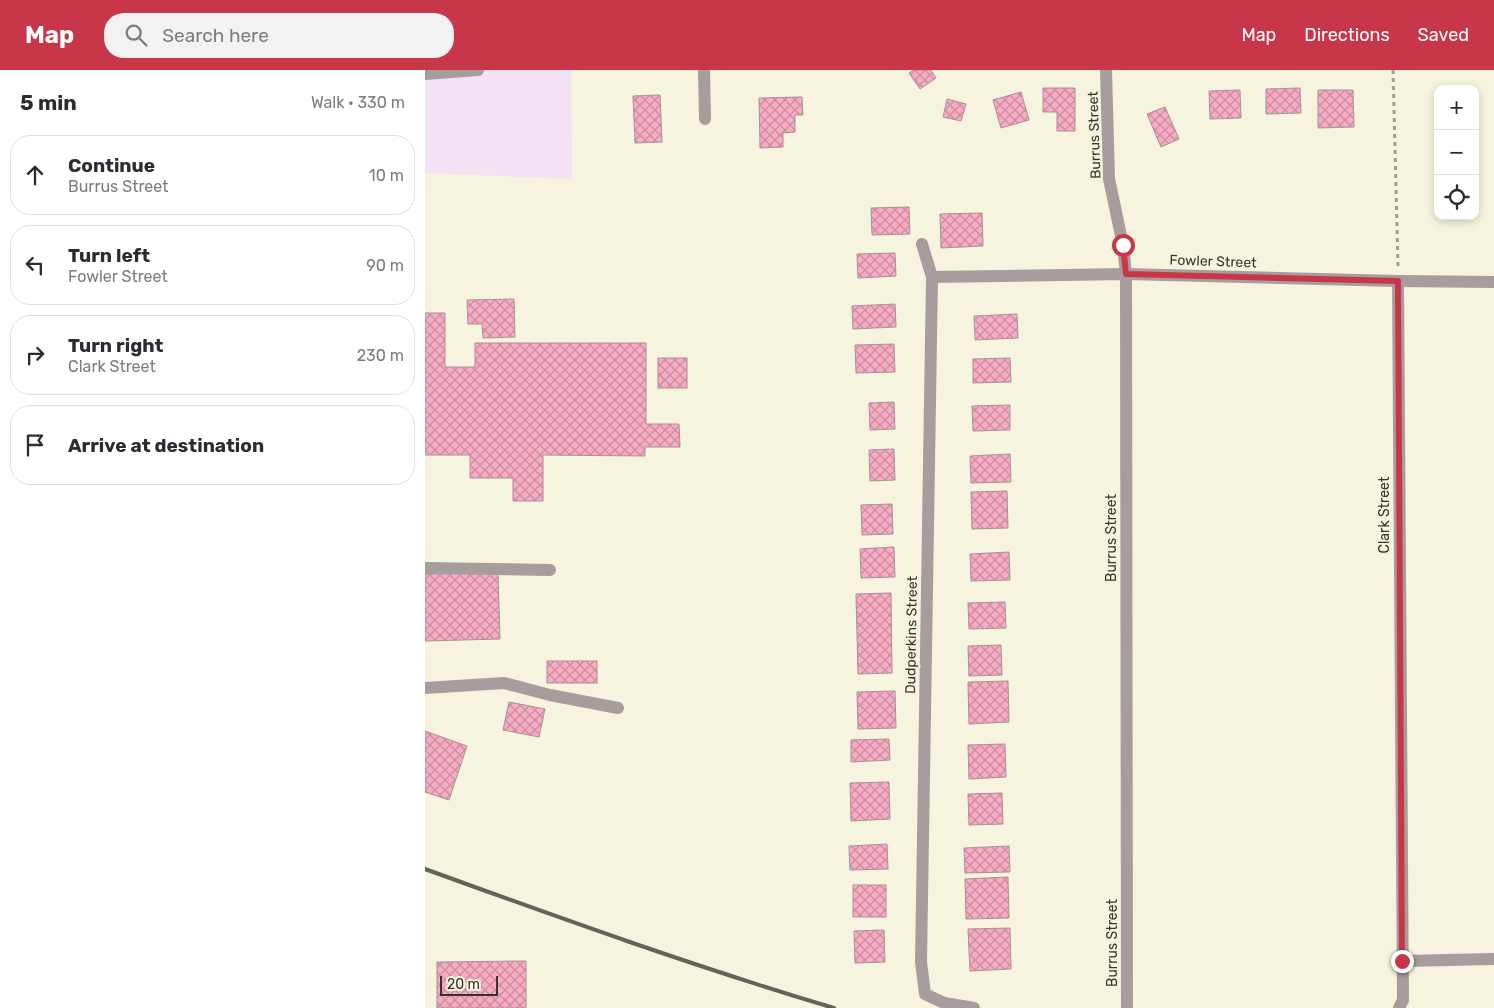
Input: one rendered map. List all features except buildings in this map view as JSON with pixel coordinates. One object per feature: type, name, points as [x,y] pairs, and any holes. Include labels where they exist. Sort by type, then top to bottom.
[{"type":"street","points":[[425,74],[478,70]]},
{"type":"street","points":[[704,70],[705,119]]},
{"type":"street","name":"Burrus Street","points":[[1106,70],[1109,179],[1123,245],[1126,274],[1127,1008]]},
{"type":"street","name":"Dudperkins Street","points":[[923,244],[932,277],[921,962],[925,994],[945,1003],[974,1008]]},
{"type":"street","name":"Fowler Street","points":[[932,277],[1126,274],[1494,282]]},
{"type":"street","name":"Clark Street","points":[[1398,281],[1403,1000],[1399,1008]]},
{"type":"street","points":[[425,568],[550,570]]},
{"type":"street","points":[[425,688],[504,683],[550,695],[618,708]]},
{"type":"street","points":[[1402,961],[1494,959]]},
{"type":"path","points":[[1393,70],[1398,281]]},
{"type":"shaded area","points":[[425,70],[571,70],[572,179],[425,173]]},
{"type":"railway","points":[[425,869],[577,924],[834,1008]]},
{"type":"route","points":[[1123,245],[1126,274],[1398,281],[1402,961]]}]
